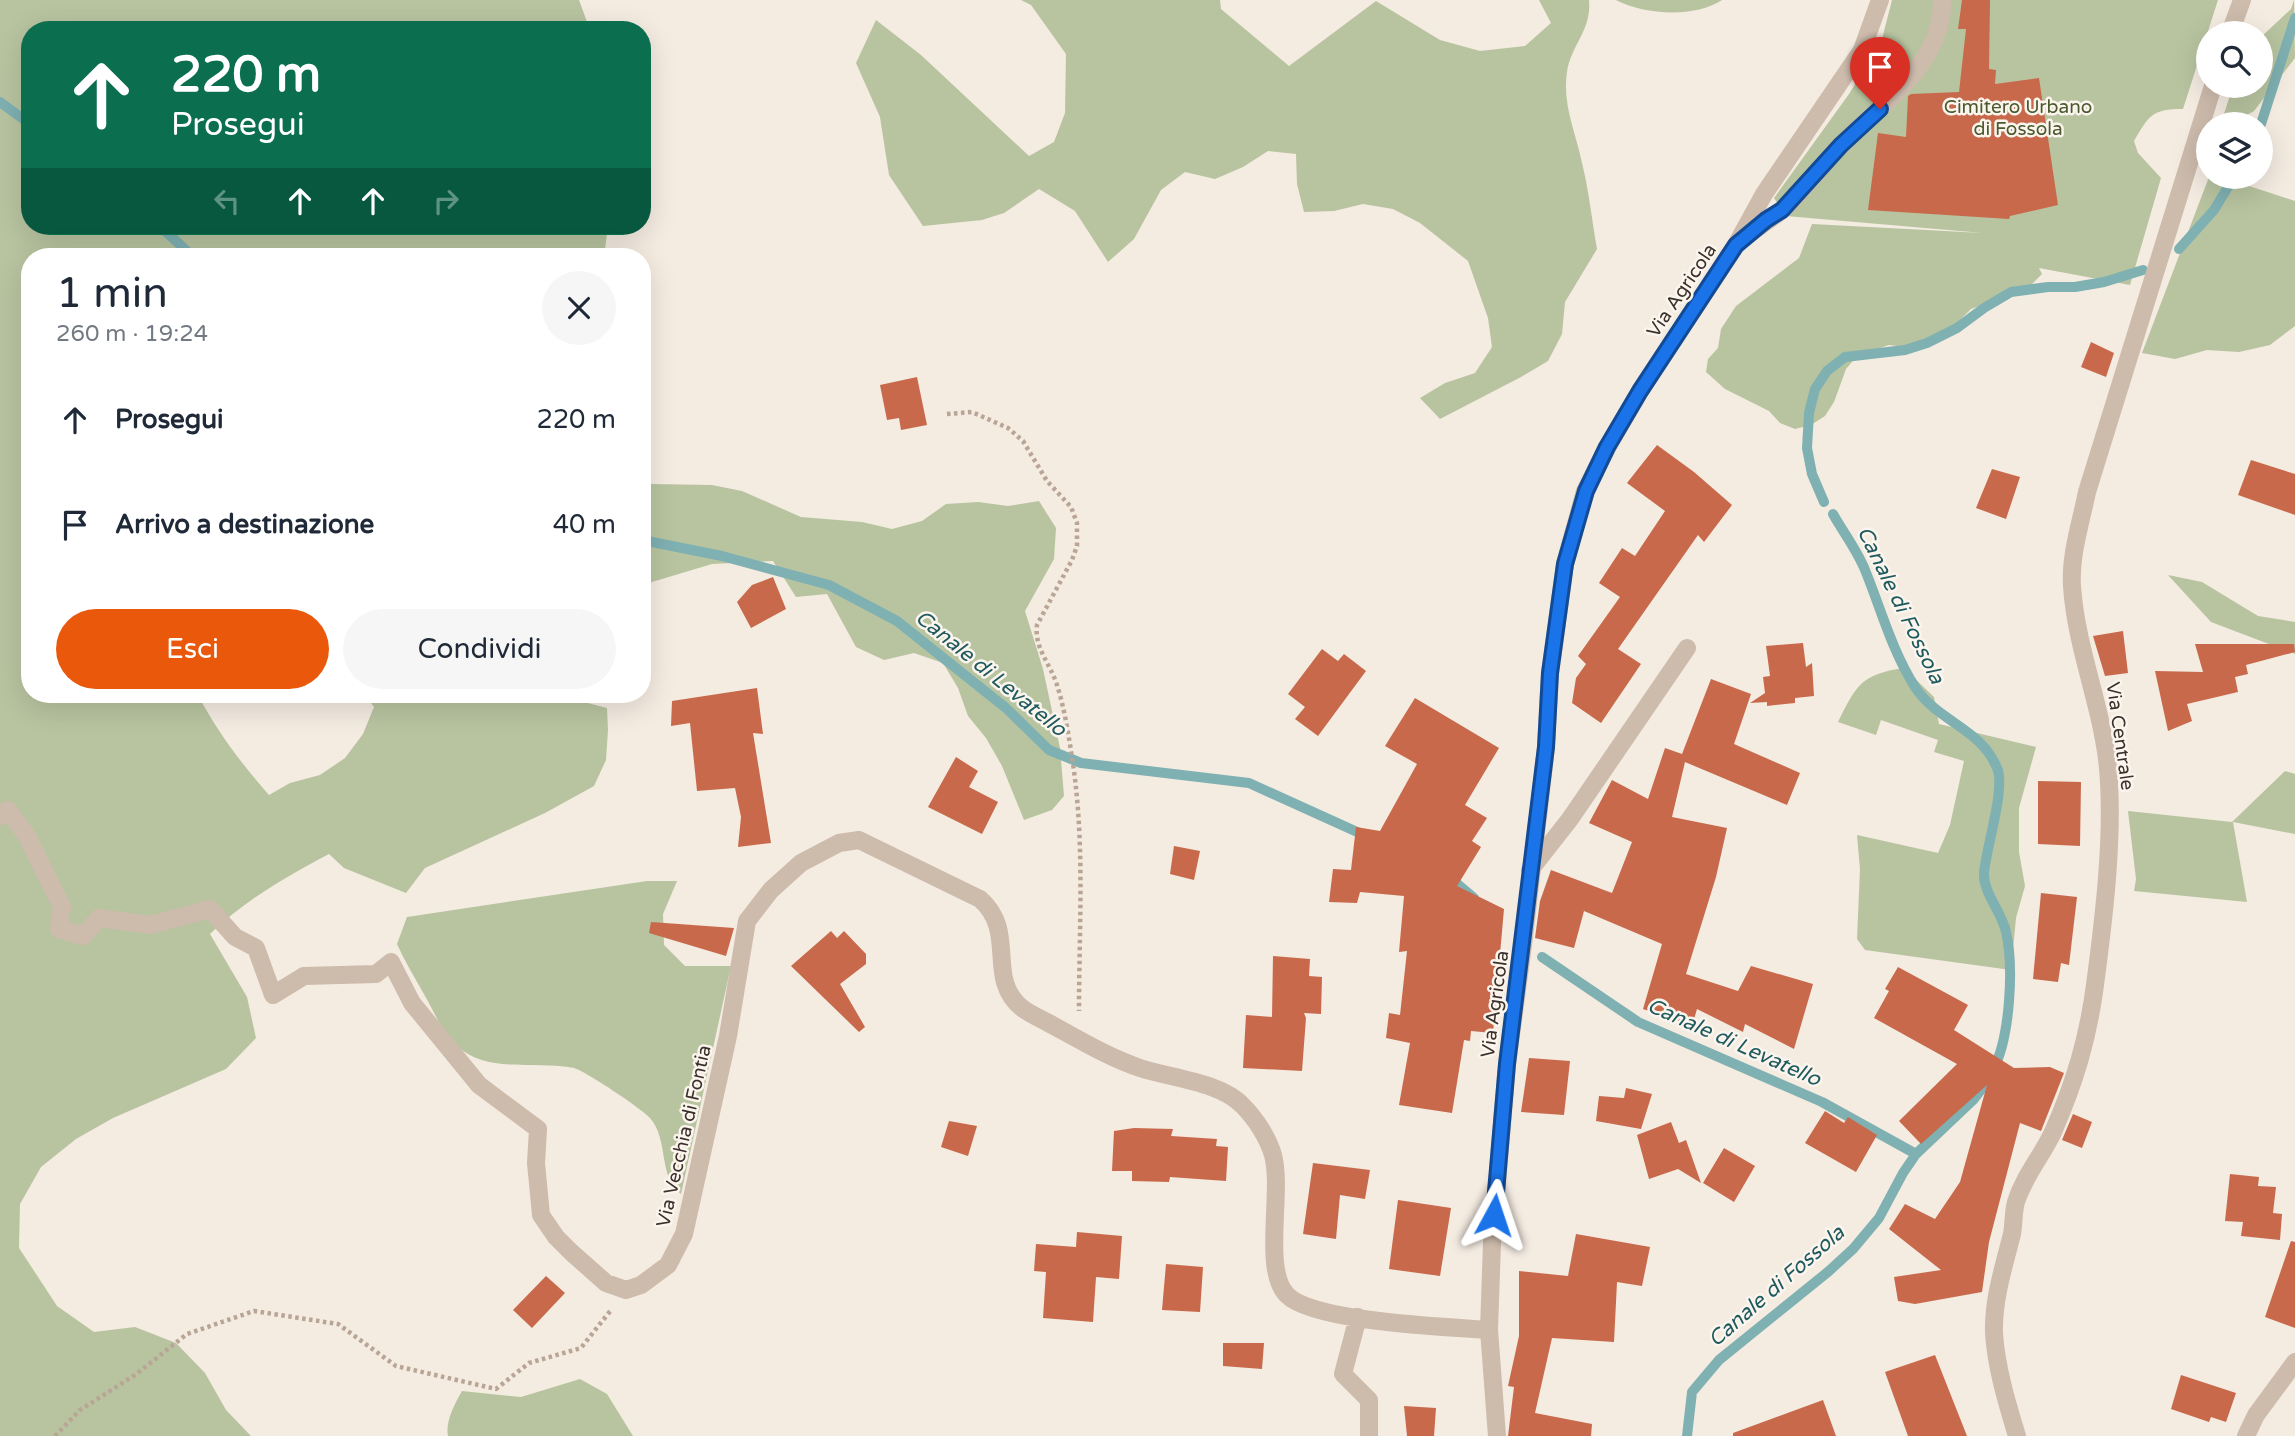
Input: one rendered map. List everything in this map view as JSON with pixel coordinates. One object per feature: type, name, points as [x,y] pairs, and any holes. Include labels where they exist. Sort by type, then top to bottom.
[{"type":"street","name":"Via Agricola","points":[[1497,1436],[1489,1329],[1492,1243],[1507,1064],[1546,747],[1550,673],[1565,564],[1586,491],[1607,447],[1640,391],[1736,245],[1765,194],[1862,50],[1880,0]]},
{"type":"street","points":[[1736,245],[1782,210],[1841,145],[1900,91],[1922,63],[1934,40],[1942,0]]},
{"type":"street","points":[[2234,21],[2242,0]]},
{"type":"street","name":"Via Centrale","points":[[2017,1436],[2004,1392],[1994,1332],[2000,1277],[2012,1233],[2016,1203],[2034,1163],[2051,1135],[2085,1050],[2095,987],[2108,846],[2108,768],[2100,714],[2076,620],[2072,583],[2076,548],[2087,492],[2209,98]]},
{"type":"street","points":[[1530,870],[1570,819],[1687,648]]},
{"type":"street","points":[[0,816],[8,810],[27,836],[62,907],[59,929],[83,936],[99,918],[150,925],[210,909],[235,937],[256,948],[273,995],[304,976],[376,974],[391,962],[411,1003],[479,1084],[538,1129],[536,1163],[541,1215],[556,1237],[606,1283],[626,1290]]},
{"type":"street","name":"Via Vecchia di Fontia","points":[[626,1290],[641,1285],[668,1265],[684,1234],[727,1036],[747,920],[771,890],[801,863],[839,843],[859,840],[980,899],[993,913],[1000,929],[1003,982],[1010,996],[1022,1008],[1079,1040],[1138,1067],[1219,1089],[1242,1104],[1262,1131],[1273,1156],[1277,1192],[1274,1259],[1278,1279],[1288,1296],[1320,1311],[1408,1324],[1489,1329]]},
{"type":"street","points":[[1358,1317],[1343,1374],[1369,1401],[1370,1436]]},
{"type":"street","points":[[2246,1436],[2256,1415],[2295,1362]]},
{"type":"path","points":[[947,414],[972,412],[1008,428],[1023,441],[1047,481],[1071,507],[1077,523],[1077,546],[1072,560],[1037,625],[1035,635],[1057,683],[1074,767],[1080,836],[1079,1040]]},
{"type":"path","points":[[55,1436],[80,1410],[135,1375],[187,1334],[254,1311],[338,1324],[396,1366],[496,1389],[529,1363],[581,1348],[626,1290]]},
{"type":"green space","points":[[0,0],[579,0],[587,21],[21,21],[21,235],[607,235],[605,248],[21,248],[21,703],[203,703],[230,747],[269,795],[290,783],[320,775],[345,758],[363,734],[374,707],[371,703],[588,703],[607,708],[608,730],[606,760],[594,786],[545,813],[425,868],[406,893],[344,868],[329,854],[266,890],[223,922],[210,934],[247,997],[256,1038],[226,1069],[113,1118],[76,1139],[41,1167],[20,1204],[19,1248],[57,1306],[94,1332],[135,1327],[176,1343],[205,1373],[226,1410],[251,1436],[0,1436]]},
{"type":"green space","points":[[1021,0],[1220,0],[1221,9],[1289,66],[1376,1],[1440,40],[1480,51],[1525,46],[1551,23],[1539,0],[1589,0],[1587,20],[1569,62],[1566,96],[1584,174],[1597,249],[1565,302],[1562,334],[1548,361],[1440,419],[1420,398],[1445,383],[1475,373],[1492,347],[1488,318],[1468,261],[1420,223],[1393,209],[1363,204],[1334,211],[1304,212],[1297,184],[1296,154],[1268,151],[1243,167],[1215,179],[1185,172],[1161,190],[1134,239],[1108,262],[1075,211],[1039,189],[1004,213],[982,220],[923,226],[889,175],[880,117],[856,63],[876,20],[921,55],[1029,156],[1054,142],[1065,113],[1066,54],[1031,5]]},
{"type":"green space","points":[[1616,0],[1722,0],[1698,10],[1669,12],[1641,9]]},
{"type":"green space","name":"Cimitero Urbano di Fossola","points":[[1892,0],[2218,0],[2211,21],[2196,21],[2196,69],[2183,109],[2164,110],[2152,116],[2134,141],[2138,153],[2161,178],[2130,285],[2039,268],[2042,274],[2031,285],[2017,293],[1971,309],[1937,343],[1921,349],[1889,345],[1857,356],[1846,369],[1834,402],[1825,416],[1811,425],[1795,429],[1780,423],[1769,411],[1725,389],[1706,372],[1708,359],[1718,348],[1721,329],[1736,306],[1799,258],[1812,224],[1983,233],[1786,216],[1774,198],[1849,94],[1881,43]]},
{"type":"green space","points":[[2294,0],[2295,58],[2273,86],[2273,26],[2291,9]]},
{"type":"green space","points":[[2229,98],[2264,98],[2252,112],[2225,112]]},
{"type":"green space","points":[[2204,189],[2258,189],[2295,201],[2295,326],[2270,345],[2239,352],[2207,350],[2175,359],[2142,353]]},
{"type":"green space","points":[[651,484],[712,485],[742,491],[801,517],[862,522],[892,529],[922,521],[946,504],[978,502],[1008,506],[1039,501],[1056,528],[1054,559],[1025,611],[1043,669],[1060,748],[1064,796],[1052,810],[1024,820],[1002,766],[986,738],[968,716],[958,688],[943,663],[914,653],[884,660],[856,647],[827,594],[796,597],[773,561],[712,564],[651,582]]},
{"type":"green space","points":[[2168,575],[2202,582],[2258,616],[2295,622],[2295,654],[2211,622]]},
{"type":"green space","points":[[1904,668],[1934,697],[1939,724],[2036,747],[2019,808],[2019,852],[2025,886],[2016,918],[2011,970],[1865,950],[1857,939],[1860,869],[1857,835],[1938,853],[1950,825],[1964,761],[1934,752],[1938,740],[1881,720],[1876,735],[1838,722],[1855,691],[1869,678]]},
{"type":"green space","points":[[2285,771],[2295,774],[2295,834],[2233,822],[2247,902],[2134,891],[2136,879],[2128,811],[2232,822]]},
{"type":"green space","points":[[647,881],[677,881],[663,914],[664,945],[685,966],[731,966],[681,1194],[669,1178],[660,1136],[645,1113],[613,1090],[574,1068],[497,1063],[468,1054],[451,1040],[442,1028],[397,944],[407,917]]},
{"type":"green space","points":[[580,1379],[607,1394],[633,1436],[448,1436],[449,1419],[462,1391],[521,1397]]},
{"type":"building","points":[[1962,0],[1990,0],[1989,69],[1996,70],[1995,84],[2039,78],[2058,205],[2010,216],[2009,219],[1868,210],[1878,133],[1906,137],[1908,96],[1911,94],[1959,92],[1966,29],[1958,29]]},
{"type":"building","points":[[2091,342],[2114,353],[2106,377],[2081,367]]},
{"type":"building","points":[[917,377],[927,425],[901,430],[899,418],[887,420],[880,385]]},
{"type":"building","points":[[1657,445],[1732,505],[1704,542],[1698,535],[1618,649],[1641,664],[1601,723],[1572,703],[1576,678],[1586,664],[1578,656],[1620,597],[1599,583],[1622,548],[1635,556],[1665,511],[1627,483]]},
{"type":"building","points":[[2251,460],[2295,474],[2295,515],[2238,495]]},
{"type":"building","points":[[1992,469],[2020,477],[2006,519],[1976,508]]},
{"type":"building","points":[[773,577],[786,609],[751,628],[737,602],[752,585]]},
{"type":"building","points":[[2123,631],[2128,673],[2105,676],[2093,636]]},
{"type":"building","points":[[1803,643],[1806,667],[1812,663],[1814,696],[1795,698],[1795,703],[1767,706],[1767,702],[1750,703],[1765,693],[1763,677],[1770,676],[1766,646]]},
{"type":"building","points":[[2195,644],[2294,644],[2295,652],[2246,665],[2248,674],[2235,677],[2238,692],[2187,704],[2192,721],[2168,731],[2155,671],[2203,672]]},
{"type":"building","points":[[1322,649],[1338,661],[1344,654],[1366,671],[1318,736],[1295,719],[1305,707],[1288,694]]},
{"type":"building","points":[[1711,679],[1751,694],[1734,744],[1800,773],[1787,805],[1685,762],[1672,817],[1727,828],[1716,877],[1686,974],[1738,991],[1751,966],[1813,984],[1794,1049],[1745,1024],[1743,1032],[1697,1009],[1692,1026],[1643,1009],[1662,944],[1584,911],[1574,948],[1535,938],[1540,901],[1551,870],[1612,893],[1632,842],[1589,823],[1612,780],[1648,799],[1665,748],[1682,754]]},
{"type":"building","points":[[757,688],[763,734],[753,733],[771,843],[738,847],[741,817],[735,788],[697,791],[690,723],[671,726],[672,701]]},
{"type":"building","points":[[1415,698],[1499,748],[1465,805],[1487,818],[1472,841],[1481,847],[1457,886],[1504,909],[1493,1033],[1471,1031],[1470,1041],[1464,1040],[1452,1113],[1399,1105],[1410,1043],[1386,1038],[1389,1013],[1400,1015],[1407,951],[1399,952],[1404,896],[1360,892],[1357,903],[1329,902],[1333,869],[1351,870],[1356,827],[1380,831],[1417,764],[1385,746]]},
{"type":"building","points":[[956,757],[978,771],[969,787],[998,802],[982,834],[928,807]]},
{"type":"building","points":[[2038,781],[2081,782],[2080,846],[2038,844]]},
{"type":"building","points":[[1174,846],[1200,851],[1194,880],[1170,874]]},
{"type":"building","points":[[2041,893],[2077,897],[2069,965],[2061,963],[2058,982],[2033,979]]},
{"type":"building","points":[[651,922],[734,928],[726,956],[649,933]]},
{"type":"building","points":[[831,931],[837,938],[844,931],[866,954],[866,964],[840,984],[865,1027],[859,1032],[791,966]]},
{"type":"building","points":[[1273,956],[1310,959],[1309,976],[1322,977],[1321,1014],[1304,1013],[1306,1018],[1302,1071],[1243,1068],[1246,1015],[1272,1017]]},
{"type":"building","points":[[1898,967],[1968,1005],[1954,1030],[2014,1068],[2050,1067],[2064,1073],[2041,1131],[2020,1123],[1989,1242],[1982,1292],[1915,1304],[1898,1301],[1894,1277],[1941,1270],[1889,1229],[1905,1204],[1935,1219],[1960,1182],[1987,1085],[1921,1144],[1899,1121],[1957,1064],[1874,1018],[1889,991],[1885,989]]},
{"type":"building","points":[[1529,1058],[1570,1061],[1564,1115],[1521,1112]]},
{"type":"building","points":[[1626,1088],[1652,1094],[1641,1129],[1596,1121],[1599,1096],[1624,1098]]},
{"type":"building","points":[[1825,1111],[1844,1123],[1848,1117],[1877,1135],[1856,1172],[1805,1143]]},
{"type":"building","points":[[2073,1114],[2092,1122],[2082,1148],[2062,1140]]},
{"type":"building","points":[[949,1121],[977,1126],[968,1156],[941,1147]]},
{"type":"building","points":[[1671,1122],[1679,1143],[1686,1140],[1701,1183],[1678,1169],[1649,1179],[1637,1135]]},
{"type":"building","points":[[1134,1128],[1173,1129],[1171,1136],[1217,1139],[1216,1146],[1228,1147],[1226,1181],[1170,1177],[1169,1182],[1132,1181],[1132,1171],[1112,1171],[1114,1131]]},
{"type":"building","points":[[1724,1148],[1755,1166],[1734,1202],[1703,1183]]},
{"type":"building","points":[[1313,1163],[1370,1170],[1365,1199],[1340,1195],[1336,1239],[1303,1234]]},
{"type":"building","points":[[2230,1174],[2259,1177],[2258,1186],[2276,1187],[2273,1213],[2282,1214],[2280,1240],[2241,1236],[2243,1222],[2225,1221]]},
{"type":"building","points":[[1398,1200],[1451,1208],[1440,1276],[1389,1269]]},
{"type":"building","points":[[1077,1232],[1122,1236],[1119,1279],[1096,1277],[1093,1322],[1043,1318],[1046,1272],[1034,1271],[1036,1244],[1076,1247]]},
{"type":"building","points":[[1576,1234],[1650,1247],[1642,1286],[1617,1282],[1614,1342],[1552,1338],[1535,1413],[1592,1424],[1591,1436],[1508,1436],[1514,1387],[1508,1386],[1519,1336],[1519,1271],[1568,1276]]},
{"type":"building","points":[[2291,1241],[2295,1242],[2295,1328],[2265,1317]]},
{"type":"building","points":[[1166,1264],[1203,1267],[1200,1312],[1162,1310]]},
{"type":"building","points":[[546,1276],[565,1293],[532,1328],[513,1310]]},
{"type":"building","points":[[1223,1343],[1264,1343],[1262,1369],[1223,1366]]},
{"type":"building","points":[[1935,1355],[1967,1436],[1908,1436],[1885,1372]]},
{"type":"building","points":[[2181,1375],[2236,1393],[2226,1422],[2211,1417],[2209,1422],[2171,1409]]},
{"type":"building","points":[[1823,1400],[1836,1436],[1733,1436],[1733,1433]]},
{"type":"building","points":[[1404,1406],[1436,1408],[1434,1436],[1407,1436]]},
{"type":"waterway","name":"Canale di Fossola","points":[[2265,112],[2295,18]]},
{"type":"waterway","name":"Canale di Levatello","points":[[0,102],[21,117]]},
{"type":"waterway","name":"Canale di Fossola","points":[[2179,249],[2214,210],[2227,189]]},
{"type":"waterway","name":"Canale di Levatello","points":[[170,235],[183,248]]},
{"type":"waterway","name":"Canale di Fossola","points":[[1824,502],[1812,474],[1807,448],[1809,413],[1815,389],[1827,371],[1845,357],[1905,350],[1927,343],[1957,328],[2011,292],[2048,287],[2075,287],[2104,282],[2143,270]]},
{"type":"waterway","name":"Canale di Fossola","points":[[1833,514],[1862,563],[1893,644],[1915,687],[1935,709],[1981,743],[1997,768],[1999,789],[1984,880],[2006,932],[2010,982],[2004,1038],[1994,1068]]},
{"type":"waterway","name":"Canale di Levatello","points":[[651,542],[722,556],[829,585],[897,621],[1006,708],[1049,750],[1081,763],[1249,783],[1366,836]]},
{"type":"waterway","name":"Canale di Levatello","points":[[1448,876],[1474,898]]},
{"type":"waterway","name":"Canale di Levatello","points":[[1542,957],[1638,1022],[1822,1102],[1916,1154]]},
{"type":"waterway","name":"Canale di Fossola","points":[[1687,1436],[1692,1392],[1719,1360],[1853,1249],[1879,1218],[1916,1154],[1974,1099],[1987,1082]]},
{"type":"route","points":[[1494,1215],[1507,1064],[1546,747],[1550,673],[1565,564],[1586,491],[1607,447],[1640,391],[1736,245],[1782,210],[1841,145],[1880,109]]}]
